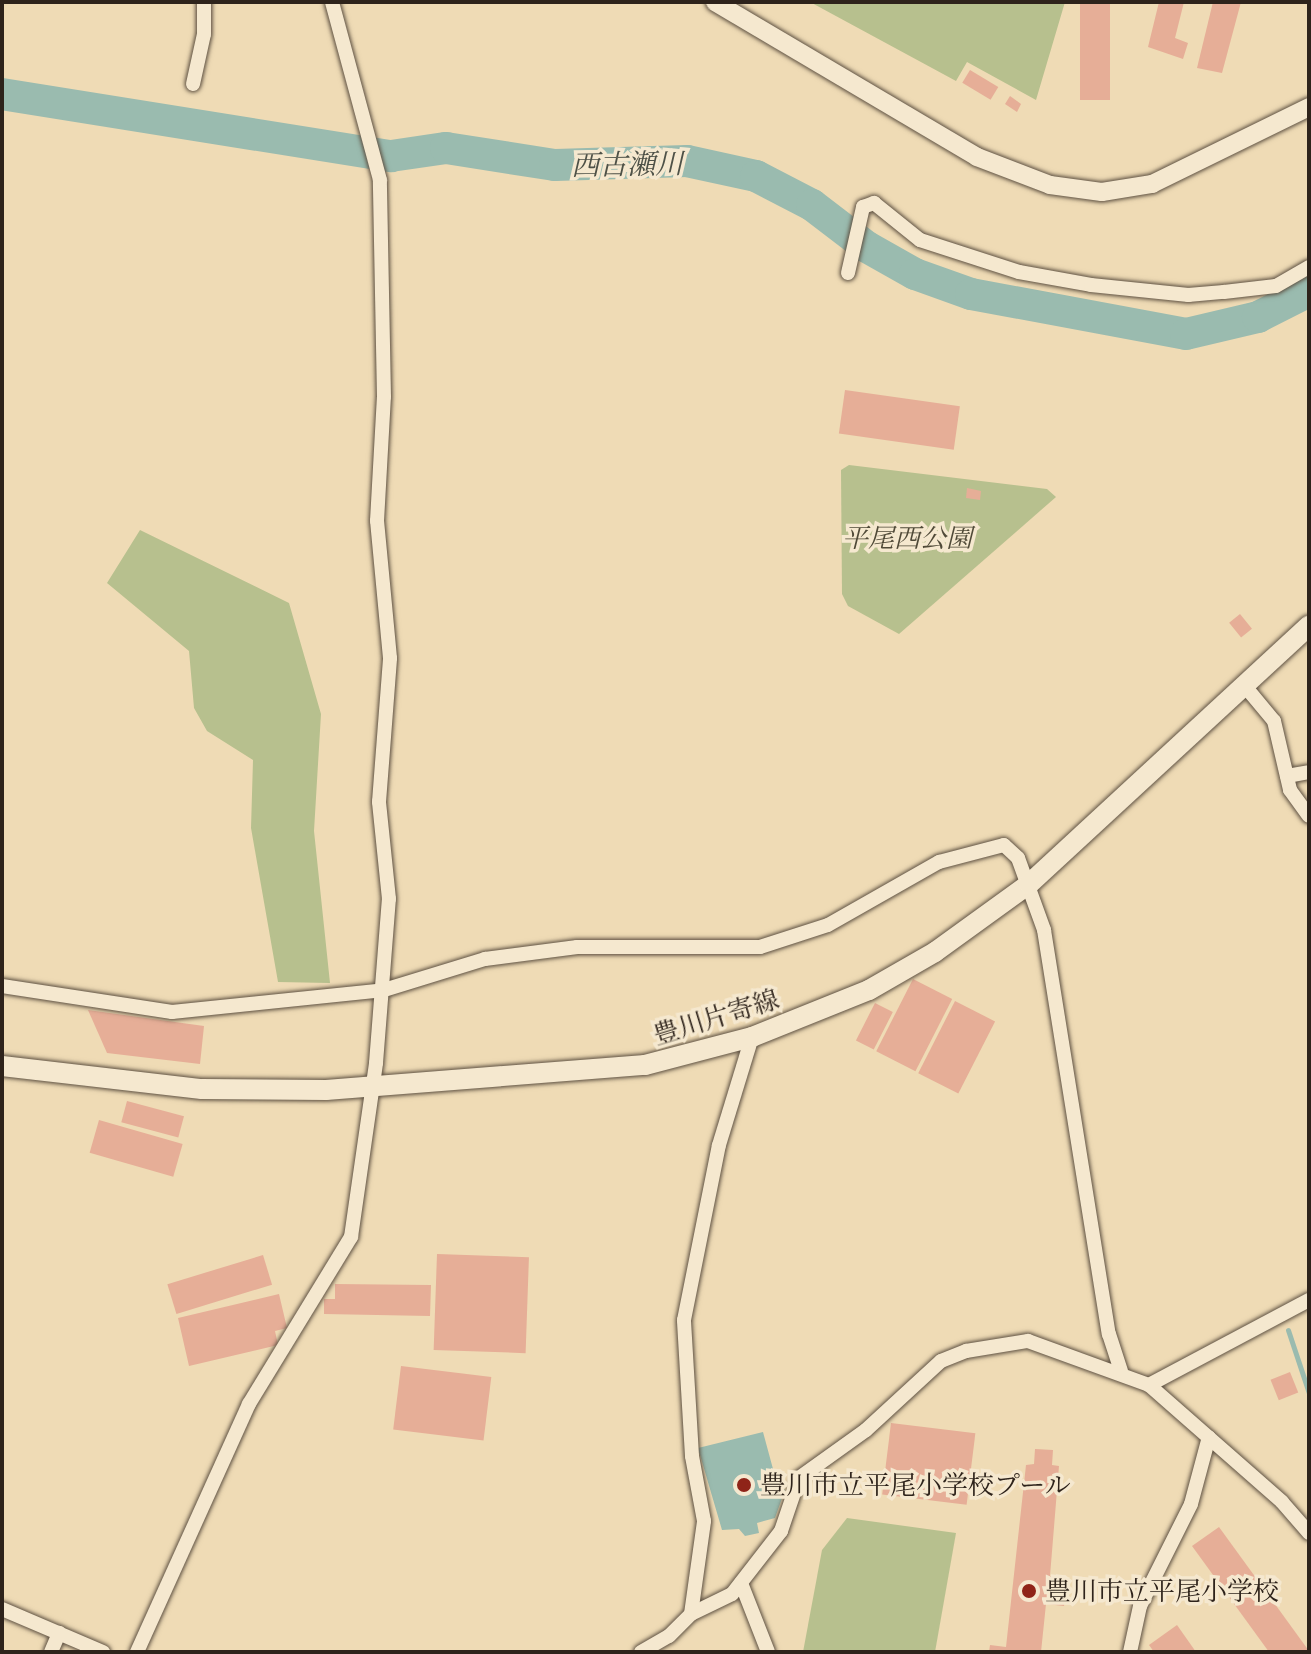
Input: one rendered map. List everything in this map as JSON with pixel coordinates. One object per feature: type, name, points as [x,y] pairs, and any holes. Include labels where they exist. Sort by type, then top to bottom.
[{"type":"main road","name":"豊川片寄線","points":[[2,1066],[202,1089],[373,1087],[645,1065],[752,1037],[869,990],[935,952],[1029,884],[1309,626]]},
{"type":"street","points":[[193,84],[204,34],[204,2]]},
{"type":"street","points":[[137,1652],[249,1404],[351,1237],[373,1087],[384,990],[389,899],[379,802],[390,658],[377,521],[384,397],[380,180],[332,2]]},
{"type":"street","points":[[715,2],[977,157],[1050,185],[1102,192],[1152,184],[1309,107]]},
{"type":"street","points":[[848,273],[863,207],[874,203],[920,240],[1019,272],[1091,285],[1200,294],[1276,286],[1309,267]]},
{"type":"street","points":[[1244,685],[1274,721],[1290,790],[1309,816]]},
{"type":"street","points":[[1287,776],[1309,772]]},
{"type":"street","points":[[2,986],[172,1012],[384,990],[485,959],[577,947],[760,947],[828,925],[939,862],[1004,845],[1018,858],[1044,930],[1109,1334],[1121,1371]]},
{"type":"street","points":[[691,1614],[704,1521],[692,1456],[684,1320],[719,1145],[752,1037]]},
{"type":"street","points":[[1149,1385],[1309,1300]]},
{"type":"street","points":[[641,1652],[669,1636],[691,1614],[732,1594],[781,1531],[799,1478],[866,1430],[941,1361],[966,1351],[1028,1341],[1121,1371],[1149,1385],[1282,1502],[1309,1533]]},
{"type":"street","points":[[1130,1652],[1140,1606],[1191,1504],[1209,1437]]},
{"type":"street","points":[[741,1583],[768,1652]]},
{"type":"street","points":[[2,1609],[103,1652]]},
{"type":"street","points":[[51,1652],[59,1633]]},
{"type":"green space","points":[[810,2],[1065,2],[1036,100],[967,62],[956,81]]},
{"type":"green space","name":"平尾西公園","points":[[849,465],[1047,489],[1056,497],[899,634],[848,606],[842,594],[841,470]]},
{"type":"green space","points":[[140,530],[289,603],[321,714],[314,831],[330,983],[278,982],[251,828],[253,760],[207,731],[194,708],[189,651],[107,583]]},
{"type":"green space","points":[[847,1518],[956,1533],[935,1652],[803,1652],[822,1550]]},
{"type":"water","name":"豊川市立平尾小学校プール","points":[[763,1432],[776,1480],[785,1490],[775,1518],[757,1523],[759,1533],[745,1536],[739,1529],[722,1530],[698,1448]]},
{"type":"building","points":[[1080,2],[1110,2],[1110,100],[1080,100]]},
{"type":"building","points":[[1159,2],[1184,2],[1175,38],[1188,43],[1183,59],[1148,47]]},
{"type":"building","points":[[1213,2],[1241,2],[1222,73],[1197,68]]},
{"type":"building","points":[[970,70],[998,87],[991,100],[962,83]]},
{"type":"building","points":[[1010,96],[1021,104],[1017,112],[1005,104]]},
{"type":"building","points":[[845,390],[960,406],[954,450],[839,434]]},
{"type":"building","points":[[967,488],[981,491],[980,500],[966,498]]},
{"type":"building","points":[[1240,614],[1252,629],[1241,638],[1229,623]]},
{"type":"building","points":[[913,979],[952,999],[915,1071],[876,1051]]},
{"type":"building","points":[[955,1001],[995,1021],[958,1094],[918,1073]]},
{"type":"building","points":[[875,1003],[893,1012],[874,1050],[856,1040]]},
{"type":"building","points":[[88,1010],[204,1026],[200,1064],[107,1053]]},
{"type":"building","points":[[127,1101],[184,1116],[178,1138],[121,1122]]},
{"type":"building","points":[[99,1120],[183,1144],[173,1177],[90,1153]]},
{"type":"building","points":[[437,1254],[529,1257],[526,1353],[434,1350]]},
{"type":"building","points":[[263,1255],[272,1285],[176,1314],[167,1284]]},
{"type":"building","points":[[335,1284],[431,1285],[430,1316],[324,1314],[324,1299],[335,1299]]},
{"type":"building","points":[[279,1294],[287,1328],[275,1331],[278,1345],[189,1366],[178,1318]]},
{"type":"building","points":[[401,1366],[491,1377],[484,1441],[393,1430]]},
{"type":"building","points":[[1290,1372],[1298,1392],[1279,1400],[1271,1380]]},
{"type":"building","points":[[891,1423],[975,1433],[967,1505],[882,1494]]},
{"type":"building","points":[[1035,1449],[1053,1450],[1052,1465],[1059,1466],[1050,1576],[1067,1578],[1064,1606],[1046,1604],[1041,1652],[989,1652],[990,1645],[1006,1647],[1026,1465],[1034,1464]]},
{"type":"building","points":[[1219,1527],[1309,1652],[1269,1652],[1192,1546]]},
{"type":"building","points":[[1177,1625],[1196,1652],[1154,1652],[1149,1645]]},
{"type":"waterway","name":"西古瀬川","points":[[2,94],[391,156],[446,148],[555,165],[687,161],[756,176],[812,205],[867,247],[915,274],[971,294],[1186,334],[1258,317],[1309,291]]},
{"type":"waterway","points":[[1288,1330],[1309,1393]]},
{"type":"place","name":"豊川市立平尾小学校プール","points":[[744,1485]]},
{"type":"place","name":"豊川市立平尾小学校","points":[[1029,1591]]}]
